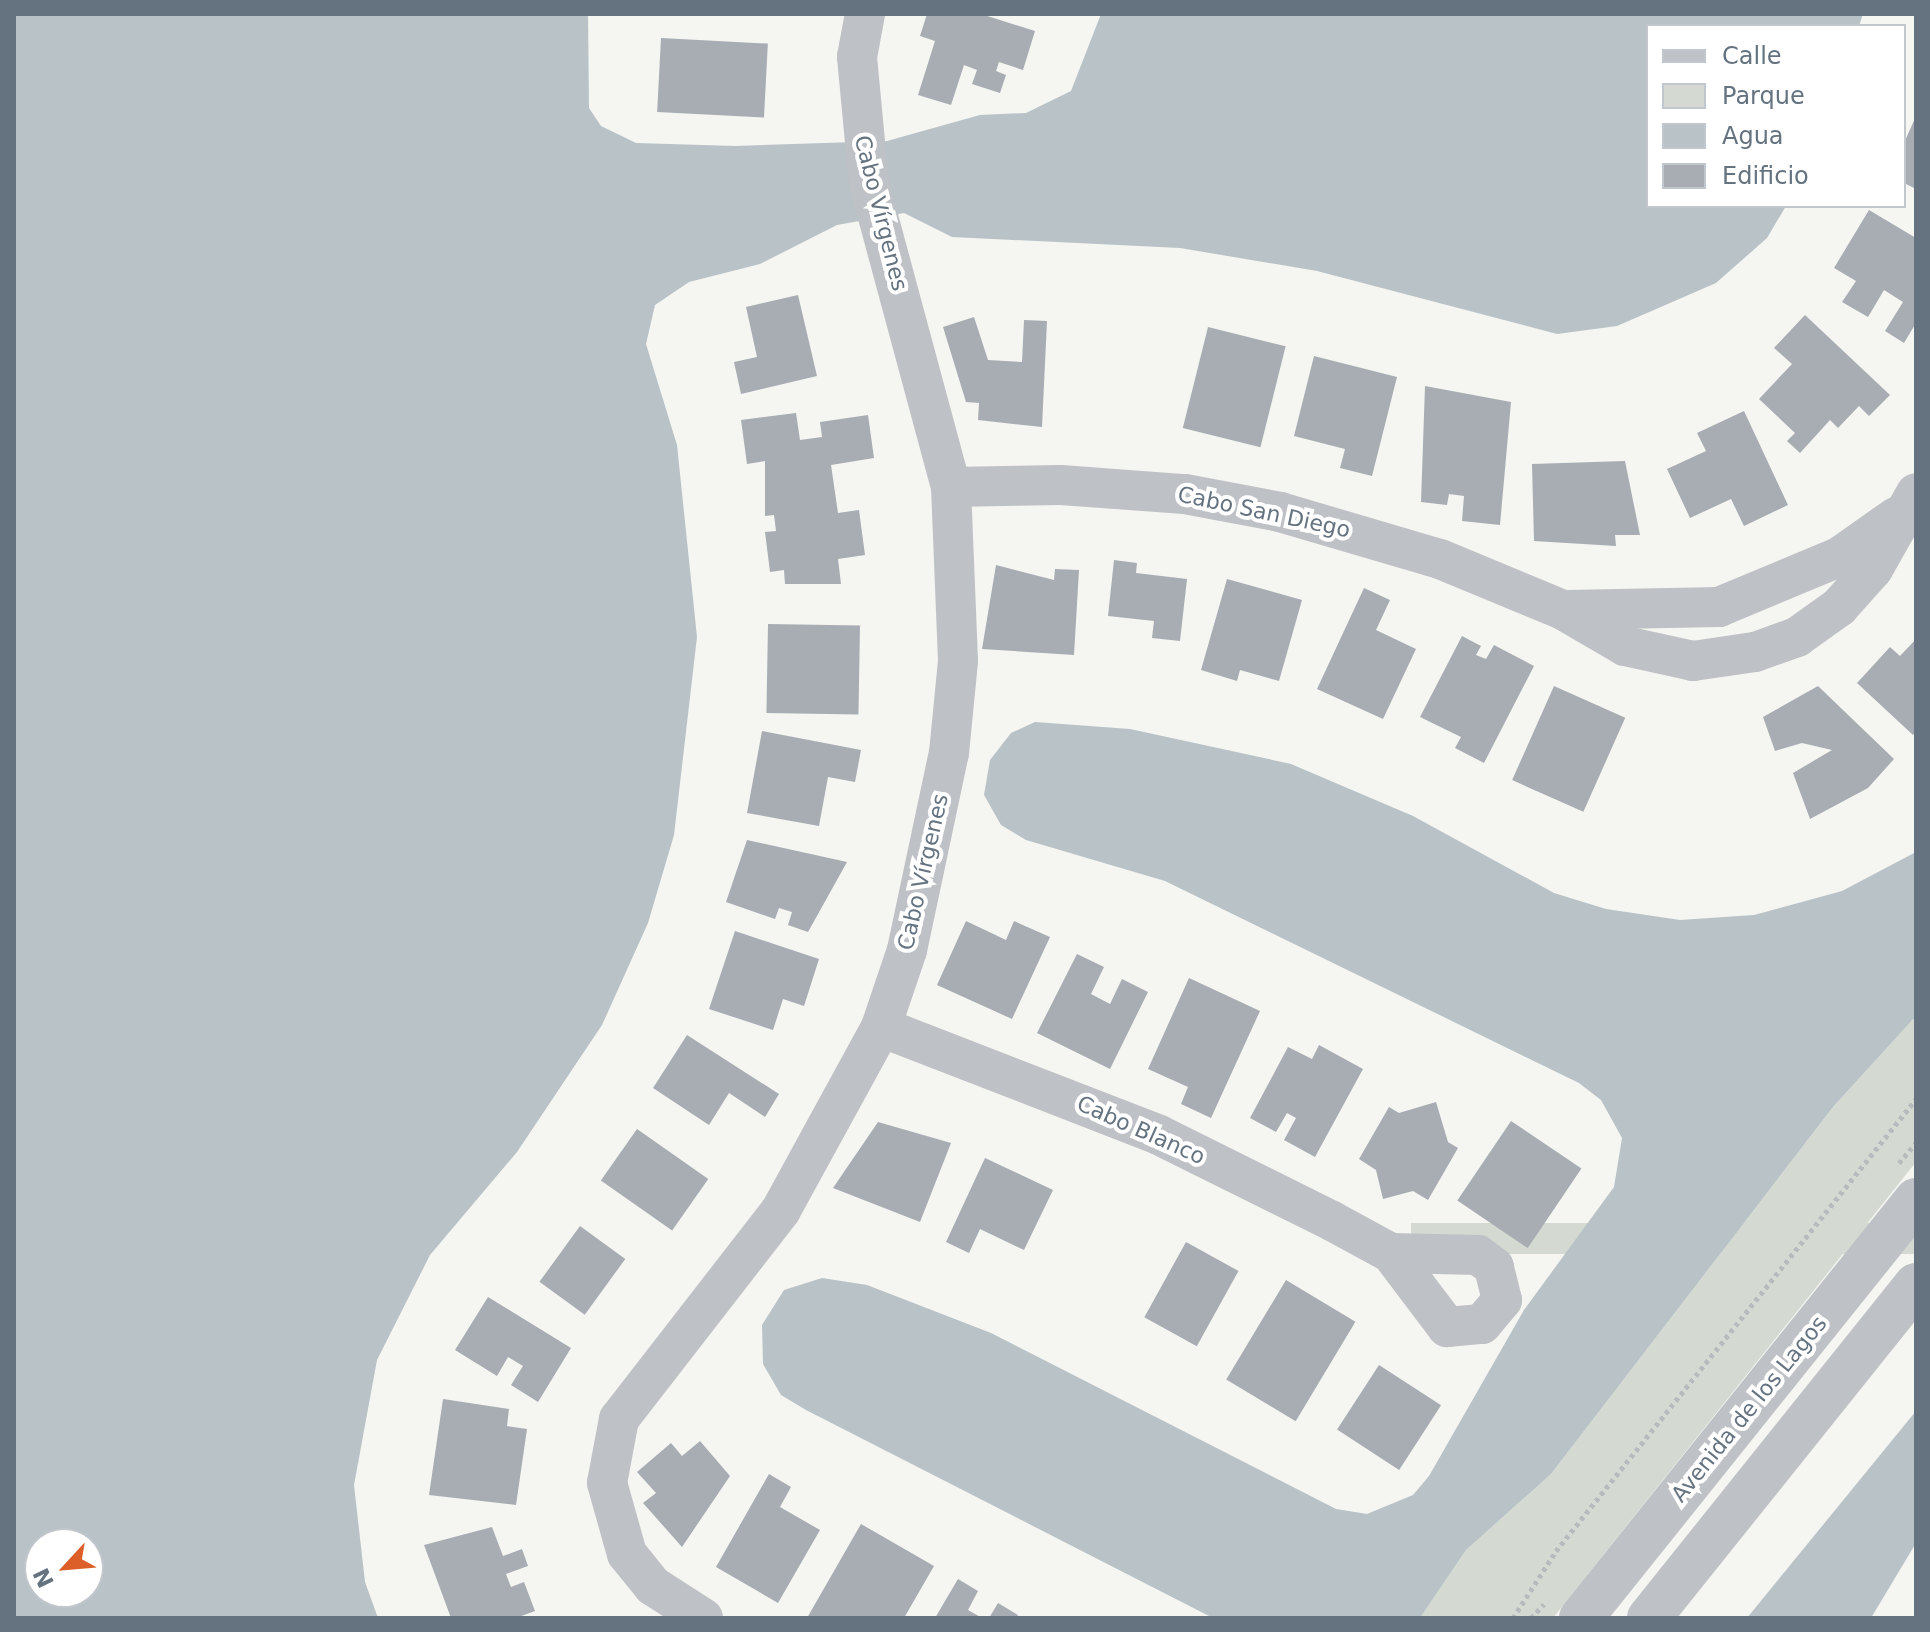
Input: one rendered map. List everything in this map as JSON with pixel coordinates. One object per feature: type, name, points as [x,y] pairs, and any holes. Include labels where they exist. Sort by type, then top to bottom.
[{"type":"street","name":"Cabo Vírgenes","points":[[703,1618],[653,1586],[627,1554],[607,1483],[619,1419],[781,1210],[881,1027],[907,950],[949,753],[958,661],[951,487],[888,255],[859,119],[865,14]]},
{"type":"street","name":"Cabo San Diego","points":[[951,487],[1108,488],[1280,512],[1369,534],[1563,610],[1658,658],[1755,652],[1797,637],[1839,607],[1873,569],[1909,503]]},
{"type":"street","name":"Cabo San Diego","points":[[1563,610],[1646,614],[1719,607],[1839,557],[1909,503]]},
{"type":"street","name":"Cabo Blanco","points":[[881,1027],[1159,1135],[1391,1253]]},
{"type":"street","name":"Avenida de los Lagos","points":[[1581,1618],[1916,1200]]},
{"type":"street","points":[[1649,1618],[1916,1285]]},
{"type":"path","points":[[1513,1618],[1556,1551],[1916,1099]]},
{"type":"green space","points":[[1916,1016],[1916,1162],[1553,1618],[1420,1618],[1466,1550],[1551,1474],[1833,1107]]},
{"type":"green space","points":[[1411,1223],[1916,1223],[1916,1254],[1411,1254]]},
{"type":"water","points":[[14,14],[588,14],[589,108],[601,126],[636,143],[735,146],[887,141],[980,115],[1026,113],[1071,91],[1101,14],[1863,14],[1860,24],[1646,24],[1646,208],[1785,208],[1767,238],[1716,283],[1617,326],[1557,334],[1317,271],[1180,248],[952,237],[904,213],[837,225],[760,264],[689,282],[655,305],[646,344],[677,445],[697,637],[674,835],[648,923],[602,1025],[517,1152],[430,1255],[377,1360],[354,1485],[365,1582],[378,1618],[14,1618]]},
{"type":"water","points":[[1035,722],[1130,729],[1291,764],[1413,816],[1554,893],[1606,909],[1680,920],[1754,915],[1842,891],[1916,852],[1916,1016],[1833,1107],[1551,1474],[1466,1550],[1420,1618],[1213,1618],[806,1410],[781,1395],[763,1364],[762,1325],[784,1290],[822,1278],[867,1285],[991,1333],[1336,1509],[1367,1514],[1413,1495],[1429,1476],[1524,1310],[1614,1187],[1622,1138],[1601,1100],[1579,1083],[1165,881],[1026,840],[1001,825],[984,795],[990,760],[1011,733]]},
{"type":"water","points":[[1916,1411],[1916,1543],[1871,1618],[1747,1618]]},
{"type":"building","points":[[927,14],[981,14],[1035,31],[1023,70],[999,62],[996,71],[1006,75],[1000,93],[972,84],[977,70],[964,65],[951,105],[918,95],[935,41],[920,36]]},
{"type":"building","points":[[661,38],[768,44],[764,117],[657,112]]},
{"type":"building","points":[[1916,116],[1916,189],[1906,184],[1906,138]]},
{"type":"building","points":[[1869,210],[1916,238],[1916,323],[1904,343],[1885,331],[1903,302],[1884,290],[1868,317],[1842,302],[1856,281],[1834,268]]},
{"type":"building","points":[[798,295],[817,376],[741,394],[734,362],[757,357],[746,307]]},
{"type":"building","points":[[1805,315],[1890,395],[1869,416],[1859,406],[1838,428],[1830,420],[1800,453],[1787,441],[1795,433],[1759,399],[1792,364],[1774,348]]},
{"type":"building","points":[[974,317],[988,360],[1022,362],[1024,320],[1047,321],[1042,427],[978,420],[979,403],[966,402],[943,327]]},
{"type":"building","points":[[1208,327],[1286,346],[1260,447],[1183,428]]},
{"type":"building","points":[[1314,356],[1397,377],[1372,476],[1340,468],[1345,449],[1294,436]]},
{"type":"building","points":[[1425,386],[1511,402],[1500,525],[1462,521],[1464,496],[1449,494],[1447,505],[1421,502]]},
{"type":"building","points":[[1744,411],[1788,505],[1744,526],[1731,499],[1690,518],[1667,469],[1706,451],[1697,433]]},
{"type":"building","points":[[796,413],[800,440],[822,437],[820,422],[868,415],[874,458],[831,465],[838,513],[859,510],[865,555],[838,559],[841,584],[785,584],[784,570],[770,572],[765,532],[776,531],[774,515],[765,516],[765,461],[747,464],[741,420]]},
{"type":"building","points":[[1625,461],[1640,535],[1615,535],[1616,546],[1534,541],[1532,464]]},
{"type":"building","points":[[1114,560],[1137,563],[1136,573],[1187,579],[1180,641],[1152,638],[1154,621],[1108,616]]},
{"type":"building","points":[[996,565],[1054,580],[1055,569],[1079,570],[1074,655],[982,649]]},
{"type":"building","points":[[1227,579],[1302,600],[1279,681],[1240,670],[1237,681],[1201,670]]},
{"type":"building","points":[[1364,588],[1390,600],[1376,630],[1416,649],[1383,719],[1317,689]]},
{"type":"building","points":[[768,624],[860,626],[858,715],[766,713]]},
{"type":"building","points":[[1462,636],[1481,646],[1476,655],[1486,659],[1494,645],[1534,666],[1484,763],[1455,748],[1461,737],[1420,717]]},
{"type":"building","points":[[1916,639],[1916,732],[1913,735],[1857,683],[1890,647],[1900,656]]},
{"type":"building","points":[[1554,686],[1625,718],[1583,812],[1512,780]]},
{"type":"building","points":[[1818,686],[1894,759],[1868,788],[1810,819],[1793,773],[1832,750],[1802,743],[1775,751],[1763,717]]},
{"type":"building","points":[[762,731],[861,750],[855,782],[828,777],[819,826],[747,813]]},
{"type":"building","points":[[747,840],[847,862],[808,932],[788,925],[792,912],[779,908],[775,919],[726,902]]},
{"type":"building","points":[[966,921],[1006,940],[1014,921],[1050,937],[1012,1019],[937,985]]},
{"type":"building","points":[[735,931],[819,959],[804,1006],[783,999],[773,1030],[709,1009]]},
{"type":"building","points":[[1077,954],[1104,967],[1091,994],[1110,1004],[1122,979],[1148,992],[1110,1069],[1037,1033]]},
{"type":"building","points":[[1189,978],[1260,1011],[1211,1118],[1181,1104],[1188,1087],[1148,1069]]},
{"type":"building","points":[[687,1035],[779,1094],[765,1117],[729,1093],[709,1125],[653,1088]]},
{"type":"building","points":[[1319,1045],[1363,1069],[1315,1157],[1284,1140],[1296,1118],[1287,1113],[1276,1132],[1250,1118],[1288,1047],[1312,1059]]},
{"type":"building","points":[[1436,1102],[1448,1142],[1458,1148],[1428,1200],[1413,1191],[1383,1199],[1376,1170],[1359,1159],[1389,1107],[1399,1113]]},
{"type":"building","points":[[1511,1121],[1581,1169],[1528,1248],[1457,1201]]},
{"type":"building","points":[[878,1122],[951,1143],[920,1222],[833,1188]]},
{"type":"building","points":[[637,1129],[708,1179],[672,1231],[601,1181]]},
{"type":"building","points":[[985,1158],[1053,1190],[1024,1250],[980,1229],[969,1253],[946,1242]]},
{"type":"building","points":[[580,1226],[625,1259],[585,1315],[539,1282]]},
{"type":"building","points":[[1186,1242],[1238,1271],[1197,1346],[1144,1317]]},
{"type":"building","points":[[1286,1280],[1355,1322],[1296,1421],[1226,1379]]},
{"type":"building","points":[[488,1297],[571,1348],[538,1402],[511,1385],[523,1366],[508,1357],[497,1376],[455,1350]]},
{"type":"building","points":[[1379,1365],[1441,1405],[1399,1470],[1337,1430]]},
{"type":"building","points":[[443,1399],[509,1409],[507,1426],[527,1429],[516,1505],[429,1495]]},
{"type":"building","points":[[700,1441],[730,1476],[682,1547],[643,1503],[656,1493],[637,1472],[671,1443],[682,1456]]},
{"type":"building","points":[[769,1474],[791,1487],[780,1507],[820,1530],[778,1603],[716,1567]]},
{"type":"building","points":[[861,1524],[934,1566],[904,1618],[807,1618]]},
{"type":"building","points":[[492,1527],[503,1556],[522,1549],[528,1566],[506,1574],[511,1587],[524,1582],[535,1611],[516,1618],[451,1618],[424,1545]]},
{"type":"building","points":[[958,1579],[978,1591],[968,1610],[982,1618],[935,1618]]},
{"type":"building","points":[[998,1603],[1018,1615],[1016,1618],[989,1618]]}]
